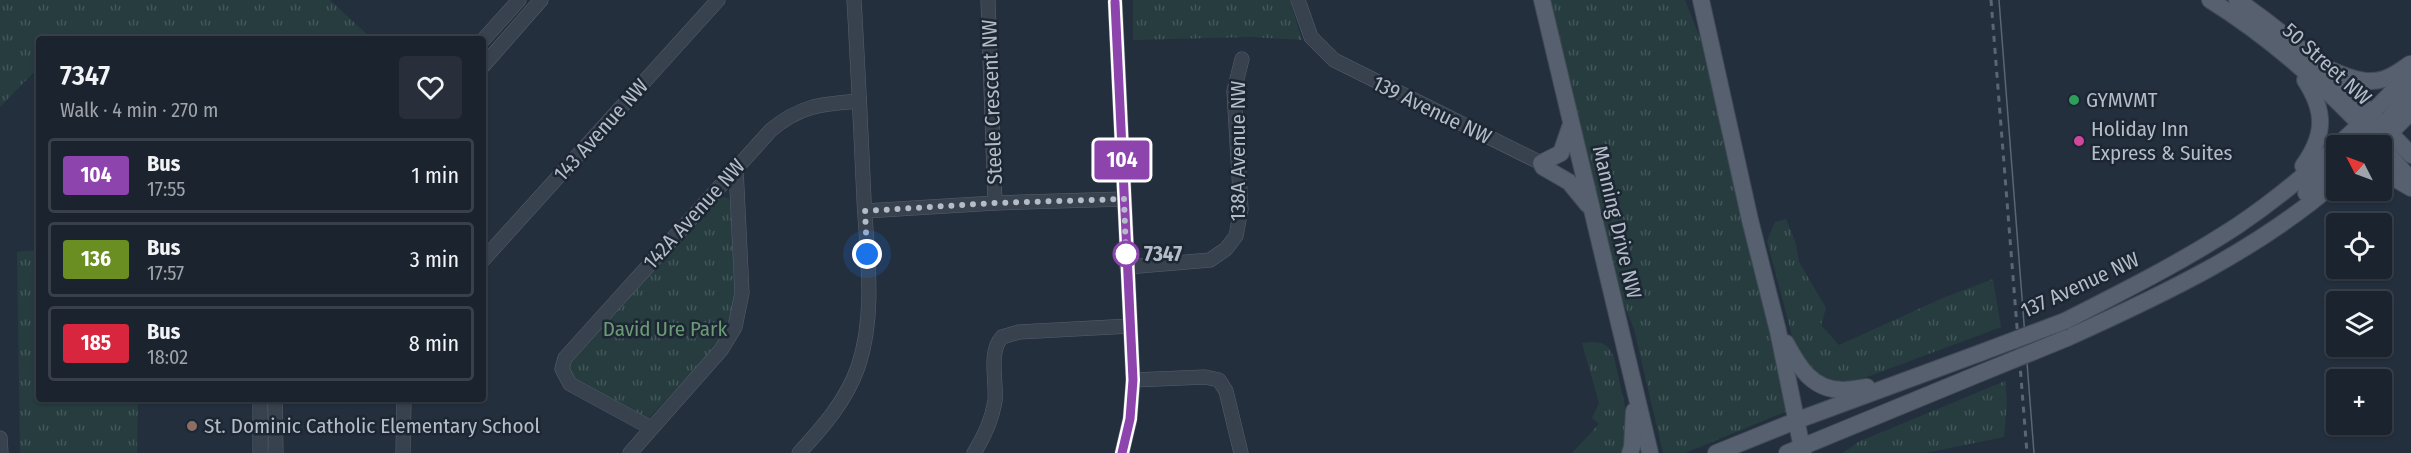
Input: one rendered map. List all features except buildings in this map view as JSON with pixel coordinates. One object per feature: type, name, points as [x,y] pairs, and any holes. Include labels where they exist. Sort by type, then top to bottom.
[{"type":"main road","name":"Manning Drive NW","points":[[1542,0],[1650,453]]},
{"type":"main road","points":[[1701,0],[1798,420],[1798,451]]},
{"type":"main road","name":"50 Street NW","points":[[2210,0],[2252,28],[2377,135]]},
{"type":"main road","name":"50 Street NW","points":[[2237,0],[2320,65],[2377,135]]},
{"type":"main road","points":[[2289,186],[2316,147],[2320,133],[2317,103],[2295,64]]},
{"type":"main road","points":[[2320,65],[2350,78],[2368,81],[2391,77],[2411,64]]},
{"type":"main road","name":"137 Avenue NW","points":[[2377,135],[2411,72]]},
{"type":"main road","points":[[2377,135],[2411,91]]},
{"type":"main road","name":"137 Avenue NW","points":[[2377,135],[2411,112]]},
{"type":"main road","points":[[1571,123],[1561,153],[1541,164],[1569,182],[1591,208]]},
{"type":"main road","name":"50 Street NW","points":[[2392,144],[2411,155]]},
{"type":"main road","name":"50 Street NW","points":[[2392,155],[2411,180]]},
{"type":"main road","name":"137 Avenue NW","points":[[1716,453],[1798,420],[2065,321],[2160,273],[2238,225],[2289,186],[2326,165]]},
{"type":"main road","points":[[2248,246],[2267,224],[2326,175]]},
{"type":"main road","points":[[2392,177],[2411,188]]},
{"type":"main road","name":"137 Avenue NW","points":[[1798,451],[2067,338],[2169,291],[2248,246],[2326,194]]},
{"type":"main road","points":[[1778,331],[1799,367],[1817,384],[1841,390],[1889,386]]},
{"type":"main road","points":[[1630,453],[1634,425],[1633,383]]},
{"type":"street","points":[[486,37],[519,0]]},
{"type":"street","points":[[486,63],[541,0]]},
{"type":"street","name":"143 Avenue NW","points":[[486,257],[718,0]]},
{"type":"street","points":[[799,453],[830,418],[843,399],[861,357],[869,309],[854,0]]},
{"type":"street","name":"Steele Crescent NW","points":[[988,0],[995,203]]},
{"type":"street","name":"139 Avenue NW","points":[[1298,0],[1308,31],[1325,54],[1344,66],[1541,164]]},
{"type":"street","points":[[1115,1],[1133,380],[1130,419],[1122,453]]},
{"type":"street","name":"138A Avenue NW","points":[[1127,267],[1210,260],[1232,242],[1238,229],[1241,209],[1234,91],[1242,59]]},
{"type":"street","name":"142A Avenue NW","points":[[651,428],[575,388],[563,374],[562,365],[567,354],[771,130],[798,111],[825,104],[860,101]]},
{"type":"street","points":[[630,453],[722,350],[739,315],[742,293],[736,168]]},
{"type":"street","points":[[865,211],[995,203],[1124,199]]},
{"type":"street","points":[[974,453],[987,429],[993,408],[996,381],[995,350],[1002,337],[1019,332],[1130,327]]},
{"type":"street","points":[[1133,380],[1209,377],[1219,380],[1226,392],[1241,453]]},
{"type":"street","points":[[260,402],[260,453]]},
{"type":"street","points":[[276,402],[276,453]]},
{"type":"street","points":[[403,453],[404,402]]},
{"type":"street","points":[[0,438],[1,453]]},
{"type":"green space","points":[[0,0],[330,0],[369,36],[36,36],[36,70],[0,107]]},
{"type":"green space","points":[[1133,0],[1290,0],[1302,40],[1251,37],[1133,40]]},
{"type":"green space","points":[[1547,0],[1685,0],[1704,48],[1784,383],[1787,411],[1685,453],[1663,453],[1634,329],[1611,273]]},
{"type":"green space","name":"David Ure Park","points":[[722,196],[729,199],[733,206],[735,309],[729,327],[720,342],[649,418],[577,382],[569,371],[570,360],[716,198]]},
{"type":"green space","points":[[1786,219],[1796,244],[1799,262],[1826,308],[1821,325],[1839,345],[1945,297],[1993,279],[2001,327],[1863,378],[1842,382],[1815,377],[1797,354],[1767,241],[1775,222]]},
{"type":"green space","points":[[36,250],[36,402],[138,402],[137,453],[20,453],[17,252]]},
{"type":"green space","points":[[1582,343],[1602,343],[1608,347],[1614,357],[1628,420],[1624,453],[1572,453],[1599,424],[1592,418],[1599,403]]},
{"type":"green space","points":[[2005,381],[2007,402],[2004,437],[1925,453],[1843,453],[1858,442]]},
{"type":"tram line","points":[[1999,0],[2034,453]]},
{"type":"railway","points":[[1991,0],[2027,453]]},
{"type":"bus line","name":"104","points":[[1115,2],[1133,380],[1130,419],[1122,453]]},
{"type":"place","name":"GYMVMT","points":[[2074,100]]},
{"type":"place","name":"Holiday Inn Express & Suites","points":[[2079,141]]},
{"type":"place","name":"7347","points":[[1126,254]]},
{"type":"place","name":"St. Dominic Catholic Elementary School","points":[[192,426]]},
{"type":"route","points":[[867,254],[865,211],[995,203],[1124,199],[1126,254]]}]
